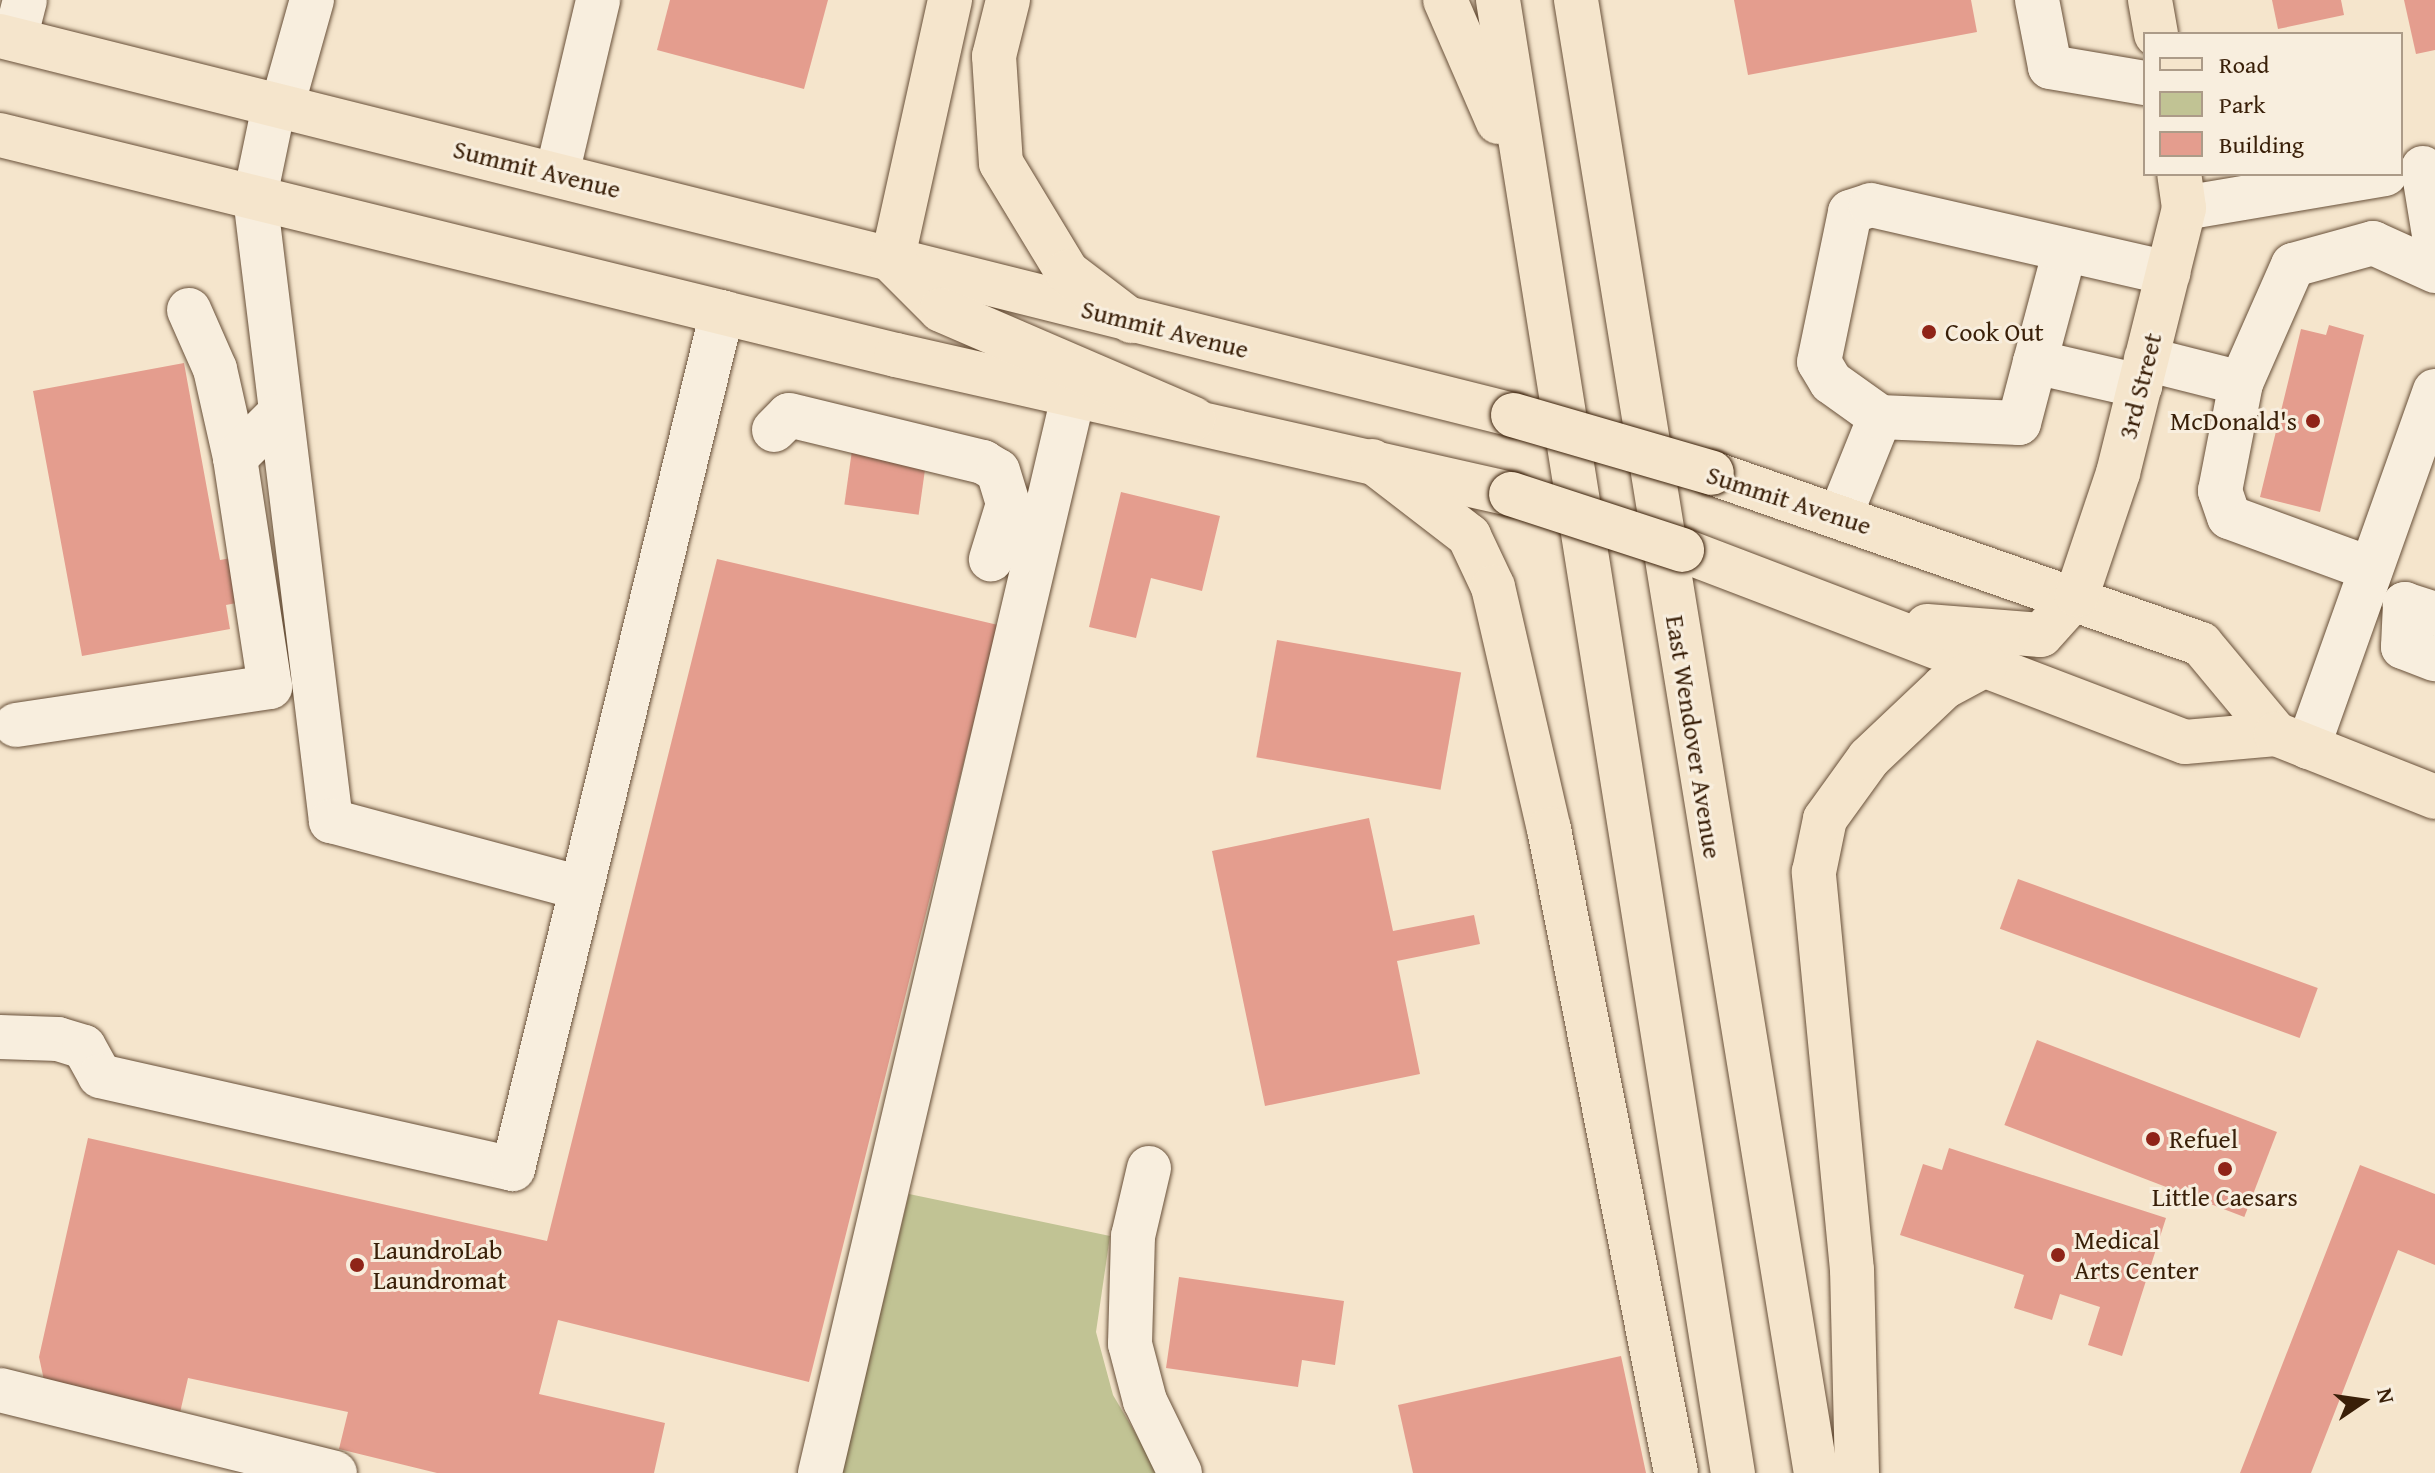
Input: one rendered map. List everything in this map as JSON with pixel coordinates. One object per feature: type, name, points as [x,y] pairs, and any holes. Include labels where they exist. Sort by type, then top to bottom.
[{"type":"main road","points":[[950,0],[892,261],[941,310],[1194,419]]},
{"type":"main road","points":[[1008,0],[994,56],[1001,163],[1067,272],[1131,321]]},
{"type":"main road","points":[[1445,0],[1530,206]]},
{"type":"main road","points":[[1498,0],[1733,1473]]},
{"type":"main road","name":"East Wendover Avenue","points":[[1576,0],[1816,1473]]},
{"type":"main road","points":[[2150,0],[2156,32]]},
{"type":"main road","name":"Summit Avenue","points":[[13,25],[279,102],[892,261],[1513,415],[1712,473],[2077,595],[2201,644],[2292,740]]},
{"type":"main road","name":"Summit Avenue","points":[[0,135],[722,312],[1511,494],[1732,567],[2185,742],[2292,740],[2435,797]]},
{"type":"main road","name":"3rd Street","points":[[2077,595],[2143,372],[2168,273],[2182,191]]},
{"type":"main road","points":[[1372,461],[1469,536],[1493,587],[1549,829],[1676,1473]]},
{"type":"main road","points":[[1872,620],[2041,635],[2077,595]]},
{"type":"main road","points":[[1857,1473],[1852,1270],[1814,872],[1825,819],[1869,758],[1934,695],[1985,665]]},
{"type":"street","points":[[312,0],[279,102],[255,197],[277,416],[331,821],[581,888]]},
{"type":"street","points":[[557,174],[598,0]]},
{"type":"street","points":[[2037,0],[2050,67],[2143,83]]},
{"type":"street","points":[[2411,170],[2435,241]]},
{"type":"street","points":[[2182,191],[2346,176]]},
{"type":"street","points":[[2065,250],[2019,423],[1880,417],[1831,382],[1819,362],[1850,212],[1871,205],[2168,273]]},
{"type":"street","points":[[2435,271],[2373,243],[2293,265],[2241,383],[2220,491],[2229,517],[2367,582],[2425,601],[2403,647],[2435,659]]},
{"type":"street","points":[[16,725],[270,687],[235,458],[215,369],[189,310]]},
{"type":"street","points":[[0,1037],[58,1039],[84,1047],[100,1076],[513,1169],[722,312]]},
{"type":"street","points":[[2035,362],[2241,383]]},
{"type":"street","points":[[2292,740],[2367,582],[2435,391]]},
{"type":"street","points":[[820,1473],[1074,393]]},
{"type":"street","points":[[774,430],[789,415],[983,462],[998,471],[1008,504],[991,559]]},
{"type":"street","points":[[235,458],[277,416]]},
{"type":"street","points":[[1840,516],[1880,417]]},
{"type":"street","points":[[1149,1168],[1133,1236],[1130,1344],[1145,1401],[1180,1473]]},
{"type":"street","points":[[0,1390],[335,1473]]},
{"type":"green space","points":[[909,1194],[1110,1236],[1096,1332],[1113,1395],[1159,1473],[842,1473]]},
{"type":"building","points":[[670,0],[828,0],[804,89],[657,50]]},
{"type":"building","points":[[1734,0],[1971,0],[1977,32],[1748,75]]},
{"type":"building","points":[[2272,0],[2341,0],[2344,15],[2278,29]]},
{"type":"building","points":[[2404,0],[2435,0],[2435,50],[2416,54]]},
{"type":"building","points":[[2329,325],[2364,335],[2320,512],[2260,497],[2301,329],[2326,335]]},
{"type":"building","points":[[184,363],[220,560],[248,555],[257,599],[226,605],[230,629],[82,656],[33,391]]},
{"type":"building","points":[[853,443],[927,453],[919,515],[844,504]]},
{"type":"building","points":[[1121,492],[1220,516],[1202,591],[1151,578],[1136,638],[1089,627]]},
{"type":"building","points":[[717,559],[998,625],[809,1382],[558,1320],[539,1394],[665,1423],[654,1473],[437,1473],[339,1449],[348,1412],[188,1378],[179,1417],[45,1385],[39,1357],[88,1138],[547,1241]]},
{"type":"building","points":[[1277,640],[1461,672],[1440,790],[1256,757]]},
{"type":"building","points":[[1369,818],[1393,931],[1474,915],[1480,944],[1397,961],[1420,1074],[1265,1106],[1212,851]]},
{"type":"building","points":[[2018,879],[2318,988],[2300,1038],[2000,929]]},
{"type":"building","points":[[2037,1040],[2277,1132],[2244,1217],[2004,1125]]},
{"type":"building","name":"Medical Arts Center","points":[[1949,1148],[2166,1218],[2122,1356],[2088,1345],[2100,1307],[2060,1294],[2052,1320],[2014,1308],[2024,1275],[1900,1235],[1923,1164],[1942,1170]]},
{"type":"building","points":[[2360,1165],[2435,1194],[2435,1265],[2398,1250],[2311,1473],[2240,1473]]},
{"type":"building","points":[[1179,1277],[1344,1301],[1335,1365],[1302,1360],[1298,1387],[1166,1368]]},
{"type":"building","points":[[1621,1356],[1646,1473],[1413,1473],[1398,1405]]},
{"type":"place","name":"Cook Out","points":[[1929,332]]},
{"type":"place","name":"McDonald's","points":[[2313,421]]},
{"type":"place","name":"Refuel","points":[[2153,1139]]},
{"type":"place","name":"Little Caesars","points":[[2225,1169]]},
{"type":"place","name":"Medical Arts Center","points":[[2058,1255]]},
{"type":"place","name":"LaundroLab Laundromat","points":[[357,1265]]}]
